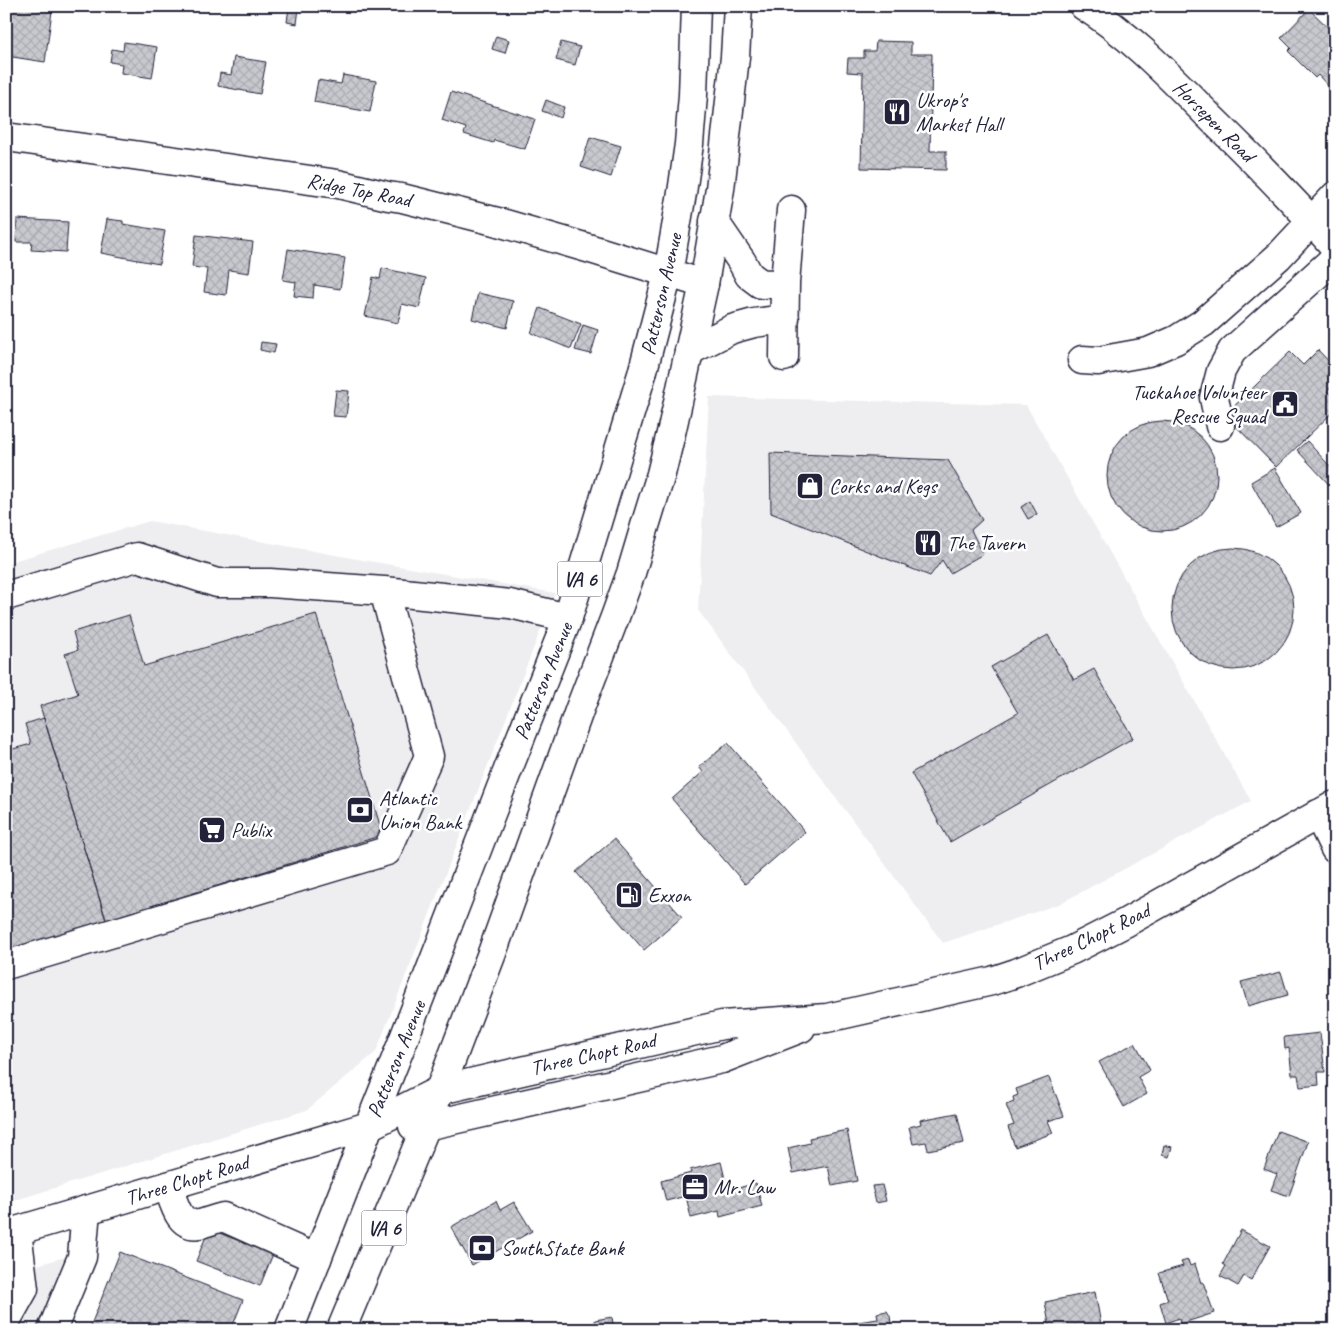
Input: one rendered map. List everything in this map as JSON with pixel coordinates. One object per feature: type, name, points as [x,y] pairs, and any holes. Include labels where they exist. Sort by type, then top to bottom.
[{"type":"main road","name":"Patterson Avenue","points":[[290,1330],[568,618],[642,374],[668,274],[689,144],[693,95],[696,6]]},
{"type":"main road","name":"Patterson Avenue","points":[[341,1330],[426,1126],[492,953],[580,708],[631,573],[661,474],[704,284],[720,189],[734,67],[738,6]]},
{"type":"main road","name":"Horsepen Road","points":[[1084,6],[1104,19],[1140,48],[1171,77],[1312,220],[1335,247]]},
{"type":"main road","name":"Ridge Top Road","points":[[6,137],[338,184],[498,222],[704,284]]},
{"type":"main road","points":[[1082,360],[1098,361],[1148,352],[1176,340],[1203,323],[1279,256],[1335,196]]},
{"type":"main road","points":[[784,357],[790,210]]},
{"type":"main road","points":[[714,221],[749,274],[761,284],[786,284]]},
{"type":"main road","points":[[1220,426],[1214,398],[1221,371],[1232,351],[1335,258]]},
{"type":"main road","points":[[689,350],[732,330],[754,323],[785,319]]},
{"type":"main road","points":[[6,596],[137,557],[217,583],[270,583],[384,591],[510,604],[568,618]]},
{"type":"main road","points":[[6,964],[387,851],[429,756],[384,591]]},
{"type":"main road","points":[[1326,810],[1335,849]]},
{"type":"main road","name":"Three Chopt Road","points":[[369,1126],[426,1126],[722,1059],[827,1018],[992,981],[1072,950],[1125,923],[1326,810]]},
{"type":"main road","name":"Three Chopt Road","points":[[12,1233],[369,1126],[440,1090],[722,1025],[827,1018]]},
{"type":"main road","points":[[168,1186],[181,1218],[190,1224],[199,1224],[223,1217],[317,1259]]},
{"type":"main road","points":[[52,1330],[82,1257],[86,1210]]},
{"type":"main road","points":[[6,1321],[24,1289],[12,1233]]},
{"type":"shaded area","points":[[709,397],[1026,405],[1251,801],[1059,904],[943,943],[698,610]]},
{"type":"shaded area","points":[[150,521],[555,593],[376,1052],[307,1110],[6,1203],[6,563]]},
{"type":"shaded area","points":[[65,1257],[35,1330],[6,1330],[6,1274]]},
{"type":"building","points":[[6,6],[38,6],[37,9],[52,11],[45,62],[6,56]]},
{"type":"building","points":[[1247,6],[1258,6],[1253,12]]},
{"type":"building","points":[[289,7],[299,8],[297,24],[287,22]]},
{"type":"building","points":[[1309,9],[1335,34],[1335,83],[1330,88],[1318,75],[1315,78],[1288,51],[1291,48],[1281,38]]},
{"type":"building","points":[[496,36],[509,40],[505,53],[492,49]]},
{"type":"building","name":"Ukrop's Market Hall","points":[[876,41],[911,42],[911,54],[932,54],[930,151],[946,151],[946,170],[861,168],[863,73],[847,72],[848,58],[864,58],[864,51],[875,51]]},
{"type":"building","points":[[124,42],[157,47],[152,78],[121,73],[122,64],[110,62],[112,49],[123,51]]},
{"type":"building","points":[[561,42],[580,47],[575,65],[556,60]]},
{"type":"building","points":[[234,57],[266,62],[260,94],[218,86],[220,73],[231,75]]},
{"type":"building","points":[[343,75],[376,81],[370,112],[314,102],[318,80],[341,84]]},
{"type":"building","points":[[451,92],[535,119],[525,149],[494,140],[493,143],[464,134],[466,128],[442,120]]},
{"type":"building","points":[[546,100],[564,107],[561,118],[542,111]]},
{"type":"building","points":[[590,137],[621,146],[611,177],[581,167]]},
{"type":"building","points":[[17,219],[68,222],[66,252],[31,250],[32,242],[16,242]]},
{"type":"building","points":[[107,219],[123,221],[123,224],[165,231],[159,264],[101,253]]},
{"type":"building","points":[[196,235],[253,242],[249,273],[229,270],[226,295],[204,292],[207,269],[192,267]]},
{"type":"building","points":[[288,249],[345,258],[340,289],[314,285],[313,298],[294,296],[296,282],[283,280]]},
{"type":"building","points":[[382,268],[426,278],[419,308],[402,304],[398,323],[365,316],[373,277],[380,279]]},
{"type":"building","points":[[478,293],[513,301],[507,328],[472,319]]},
{"type":"building","points":[[540,308],[581,324],[571,349],[531,333]]},
{"type":"building","points":[[583,325],[598,330],[591,354],[575,350]]},
{"type":"building","points":[[261,342],[276,344],[274,353],[260,350]]},
{"type":"building","name":"Tuckahoe Volunteer Rescue Squad","points":[[1318,350],[1335,368],[1335,383],[1327,391],[1335,398],[1335,410],[1276,467],[1225,415],[1290,352],[1303,365]]},
{"type":"building","points":[[336,390],[349,391],[346,417],[333,416]]},
{"type":"building","points":[[1162,421],[1183,425],[1201,437],[1213,455],[1217,476],[1213,497],[1201,515],[1183,527],[1162,531],[1141,527],[1123,515],[1111,497],[1107,476],[1111,455],[1123,437],[1141,425]]},
{"type":"building","points":[[1307,441],[1335,472],[1335,491],[1297,450]]},
{"type":"building","points":[[770,453],[948,460],[982,520],[971,530],[983,554],[950,573],[942,560],[930,576],[771,513]]},
{"type":"building","points":[[1275,468],[1301,513],[1276,527],[1251,482]]},
{"type":"building","points":[[1030,501],[1037,514],[1028,519],[1021,507]]},
{"type":"building","points":[[1233,548],[1245,549],[1256,553],[1276,566],[1289,586],[1293,597],[1293,621],[1289,632],[1276,652],[1256,665],[1245,669],[1233,670],[1221,669],[1210,665],[1190,652],[1177,632],[1173,621],[1172,609],[1173,597],[1177,586],[1190,566],[1210,553],[1221,549]]},
{"type":"building","points":[[316,614],[383,835],[106,920],[40,706],[78,694],[65,654],[78,650],[73,632],[129,615],[144,666]]},
{"type":"building","points":[[1048,635],[1074,680],[1094,669],[1133,738],[950,842],[911,773],[1018,713],[991,667]]},
{"type":"building","points":[[44,718],[106,920],[6,950],[6,751],[31,744],[25,724]]},
{"type":"building","points":[[728,743],[805,832],[745,884],[672,799],[703,772],[699,767]]},
{"type":"building","name":"Exxon","points":[[614,839],[682,917],[644,950],[576,872]]},
{"type":"building","points":[[1281,972],[1288,995],[1248,1006],[1241,982]]},
{"type":"building","points":[[1320,1033],[1325,1072],[1318,1072],[1319,1085],[1300,1087],[1298,1075],[1292,1075],[1289,1048],[1285,1049],[1284,1037]]},
{"type":"building","points":[[1135,1043],[1150,1070],[1138,1077],[1147,1094],[1124,1107],[1099,1062]]},
{"type":"building","points":[[1049,1077],[1064,1116],[1048,1121],[1053,1133],[1015,1147],[1008,1127],[1014,1125],[1006,1105],[1014,1102],[1013,1097],[1018,1095],[1016,1089]]},
{"type":"building","points":[[957,1113],[964,1143],[928,1150],[926,1142],[913,1144],[909,1127],[921,1124],[920,1120]]},
{"type":"building","points":[[847,1130],[857,1181],[832,1186],[828,1166],[793,1173],[788,1148],[810,1143],[809,1138]]},
{"type":"building","points":[[1278,1131],[1308,1142],[1289,1196],[1271,1190],[1277,1174],[1264,1169]]},
{"type":"building","points":[[1164,1145],[1172,1147],[1169,1157],[1162,1155]]},
{"type":"building","name":"Mr. Law","points":[[721,1162],[728,1191],[756,1183],[762,1206],[720,1217],[719,1211],[691,1218],[686,1196],[666,1201],[661,1181],[691,1173],[690,1170]]},
{"type":"building","points":[[882,1185],[886,1201],[876,1203],[872,1186]]},
{"type":"building","name":"SouthState Bank","points":[[496,1201],[500,1210],[514,1202],[532,1231],[472,1265],[451,1227]]},
{"type":"building","points":[[209,1229],[273,1254],[260,1286],[196,1261]]},
{"type":"building","points":[[1241,1230],[1270,1246],[1251,1280],[1244,1276],[1238,1286],[1220,1276],[1226,1266],[1223,1264]]},
{"type":"building","points":[[120,1252],[243,1300],[231,1330],[89,1330]]},
{"type":"building","points":[[1188,1260],[1190,1266],[1195,1264],[1214,1313],[1180,1324],[1179,1318],[1166,1323],[1160,1303],[1168,1300],[1159,1273],[1183,1266],[1181,1262]]},
{"type":"building","points":[[1095,1292],[1102,1330],[1050,1330],[1045,1302]]},
{"type":"building","points":[[887,1311],[890,1316],[892,1330],[839,1330],[838,1325],[878,1319],[877,1313]]},
{"type":"building","points":[[612,1317],[614,1330],[596,1330],[595,1320]]},
{"type":"place","name":"Ukrop's Market Hall","points":[[897,112]]},
{"type":"place","name":"Tuckahoe Volunteer Rescue Squad","points":[[1285,404]]},
{"type":"place","name":"Corks and Kegs","points":[[810,486]]},
{"type":"place","name":"The Tavern","points":[[928,543]]},
{"type":"place","name":"Atlantic Union Bank","points":[[360,810]]},
{"type":"place","name":"Publix","points":[[212,830]]},
{"type":"place","name":"Exxon","points":[[629,895]]},
{"type":"place","name":"Mr. Law","points":[[695,1187]]},
{"type":"place","name":"SouthState Bank","points":[[482,1248]]}]
